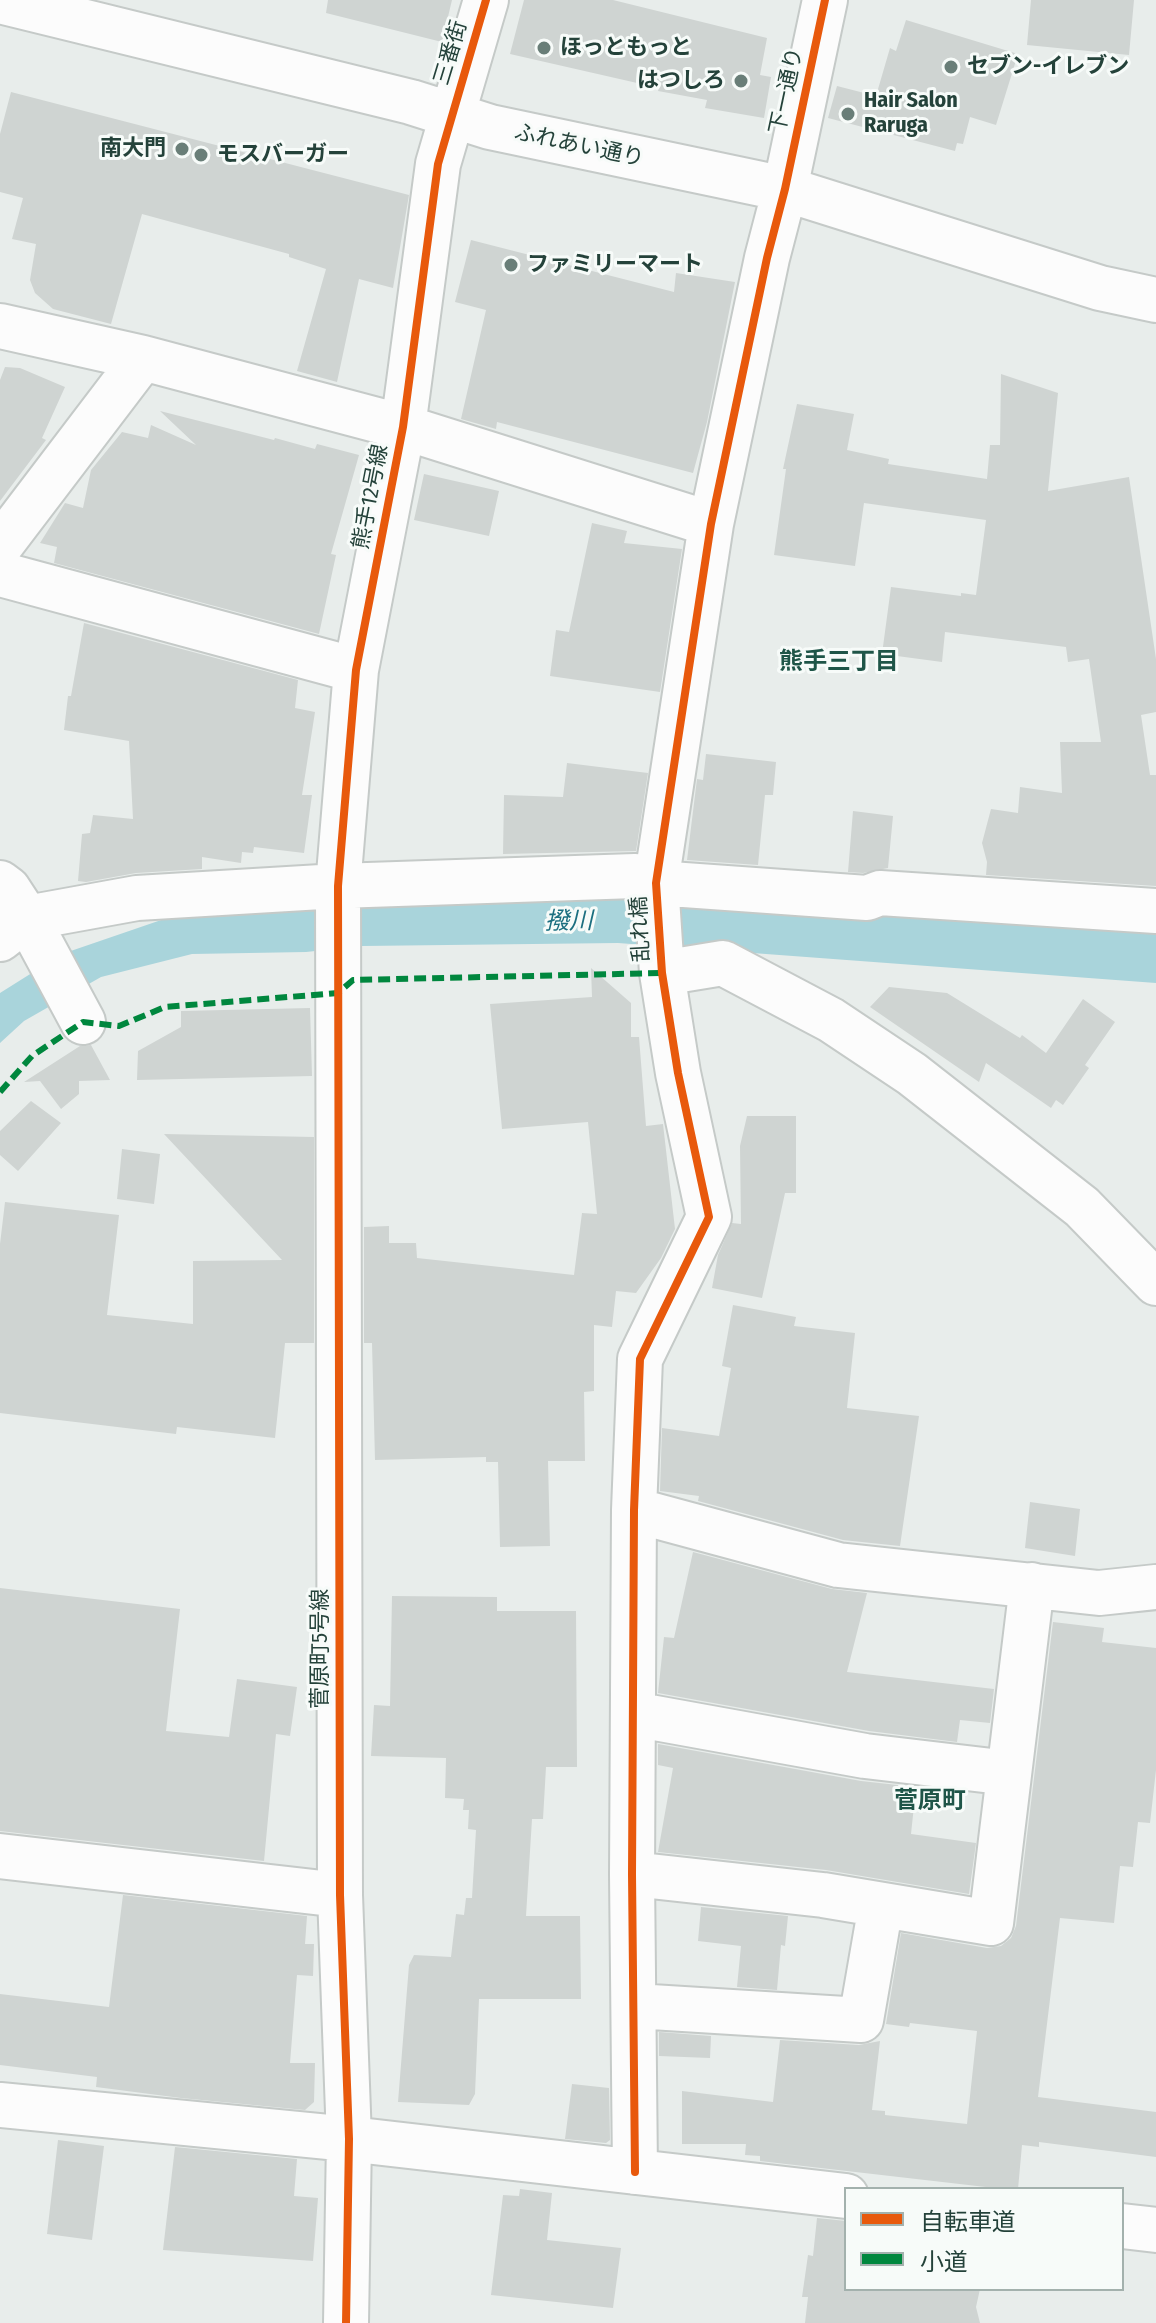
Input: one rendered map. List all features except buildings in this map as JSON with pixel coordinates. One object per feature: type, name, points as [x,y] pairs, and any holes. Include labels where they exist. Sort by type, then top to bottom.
[{"type":"street","name":"三番街","points":[[450,117],[486,0]]},
{"type":"street","name":"下一通り","points":[[711,524],[825,0]]},
{"type":"street","name":"ふれあい通り","points":[[0,1],[411,102],[450,117],[785,189],[1100,288],[1156,300]]},
{"type":"street","name":"熊手12号線","points":[[338,886],[356,670],[403,427],[438,164],[450,117]]},
{"type":"street","points":[[0,326],[143,358],[403,427],[711,524]]},
{"type":"street","points":[[0,546],[143,358]]},
{"type":"street","name":"乱れ橋","points":[[635,2172],[632,1874],[634,1510],[640,1359],[709,1217],[678,1073],[662,973],[656,883],[711,524]]},
{"type":"street","points":[[0,574],[356,670]]},
{"type":"street","points":[[23,934],[137,898],[338,886],[635,876],[656,883],[867,898],[880,893],[1156,911]]},
{"type":"street","points":[[0,883],[8,889],[23,934],[79,1012]]},
{"type":"street","name":"菅原町5号線","points":[[338,886],[340,1895],[349,2139],[346,2323]]},
{"type":"street","points":[[662,973],[723,963],[831,1020],[912,1074],[1082,1207],[1156,1283]]},
{"type":"street","points":[[634,1510],[838,1565],[1099,1593],[1156,1587]]},
{"type":"street","points":[[632,1874],[823,1895],[991,1923],[1032,1585]]},
{"type":"street","points":[[633,1714],[865,1756],[1009,1773]]},
{"type":"street","points":[[0,1856],[340,1895]]},
{"type":"street","points":[[635,2006],[861,2020],[881,1905]]},
{"type":"street","points":[[0,2105],[349,2139],[844,2196]]},
{"type":"street","points":[[1124,2226],[1156,2230]]},
{"type":"water","name":"撥川","points":[[618,891],[1156,927],[1156,983],[618,943],[362,946],[306,952],[192,954],[101,977],[24,1021],[0,1043],[0,993],[62,954],[167,918],[296,905]]},
{"type":"marked path","points":[[0,1092],[32,1056],[83,1022],[119,1026],[165,1007],[338,993],[353,980],[662,973]]},
{"type":"cycle path","points":[[346,2323],[349,2139],[340,1895],[338,886],[356,670],[403,427],[438,164],[486,0]]},
{"type":"cycle path","points":[[635,2172],[632,1874],[634,1510],[640,1359],[709,1217],[678,1073],[662,973],[656,883],[711,524],[825,0]]},
{"type":"place","name":"ほっともっと","points":[[544,48]]},
{"type":"place","name":"セブン-イレブン","points":[[951,67]]},
{"type":"place","name":"はつしろ","points":[[741,81]]},
{"type":"place","name":"Hair Salon Raruga","points":[[848,114]]},
{"type":"place","name":"南大門","points":[[182,149]]},
{"type":"place","name":"モスバーガー","points":[[201,155]]},
{"type":"place","name":"ファミリーマート","points":[[511,265]]},
{"type":"district","name":"熊手三丁目","points":[[839,662]]},
{"type":"district","name":"菅原町","points":[[930,1801]]}]
